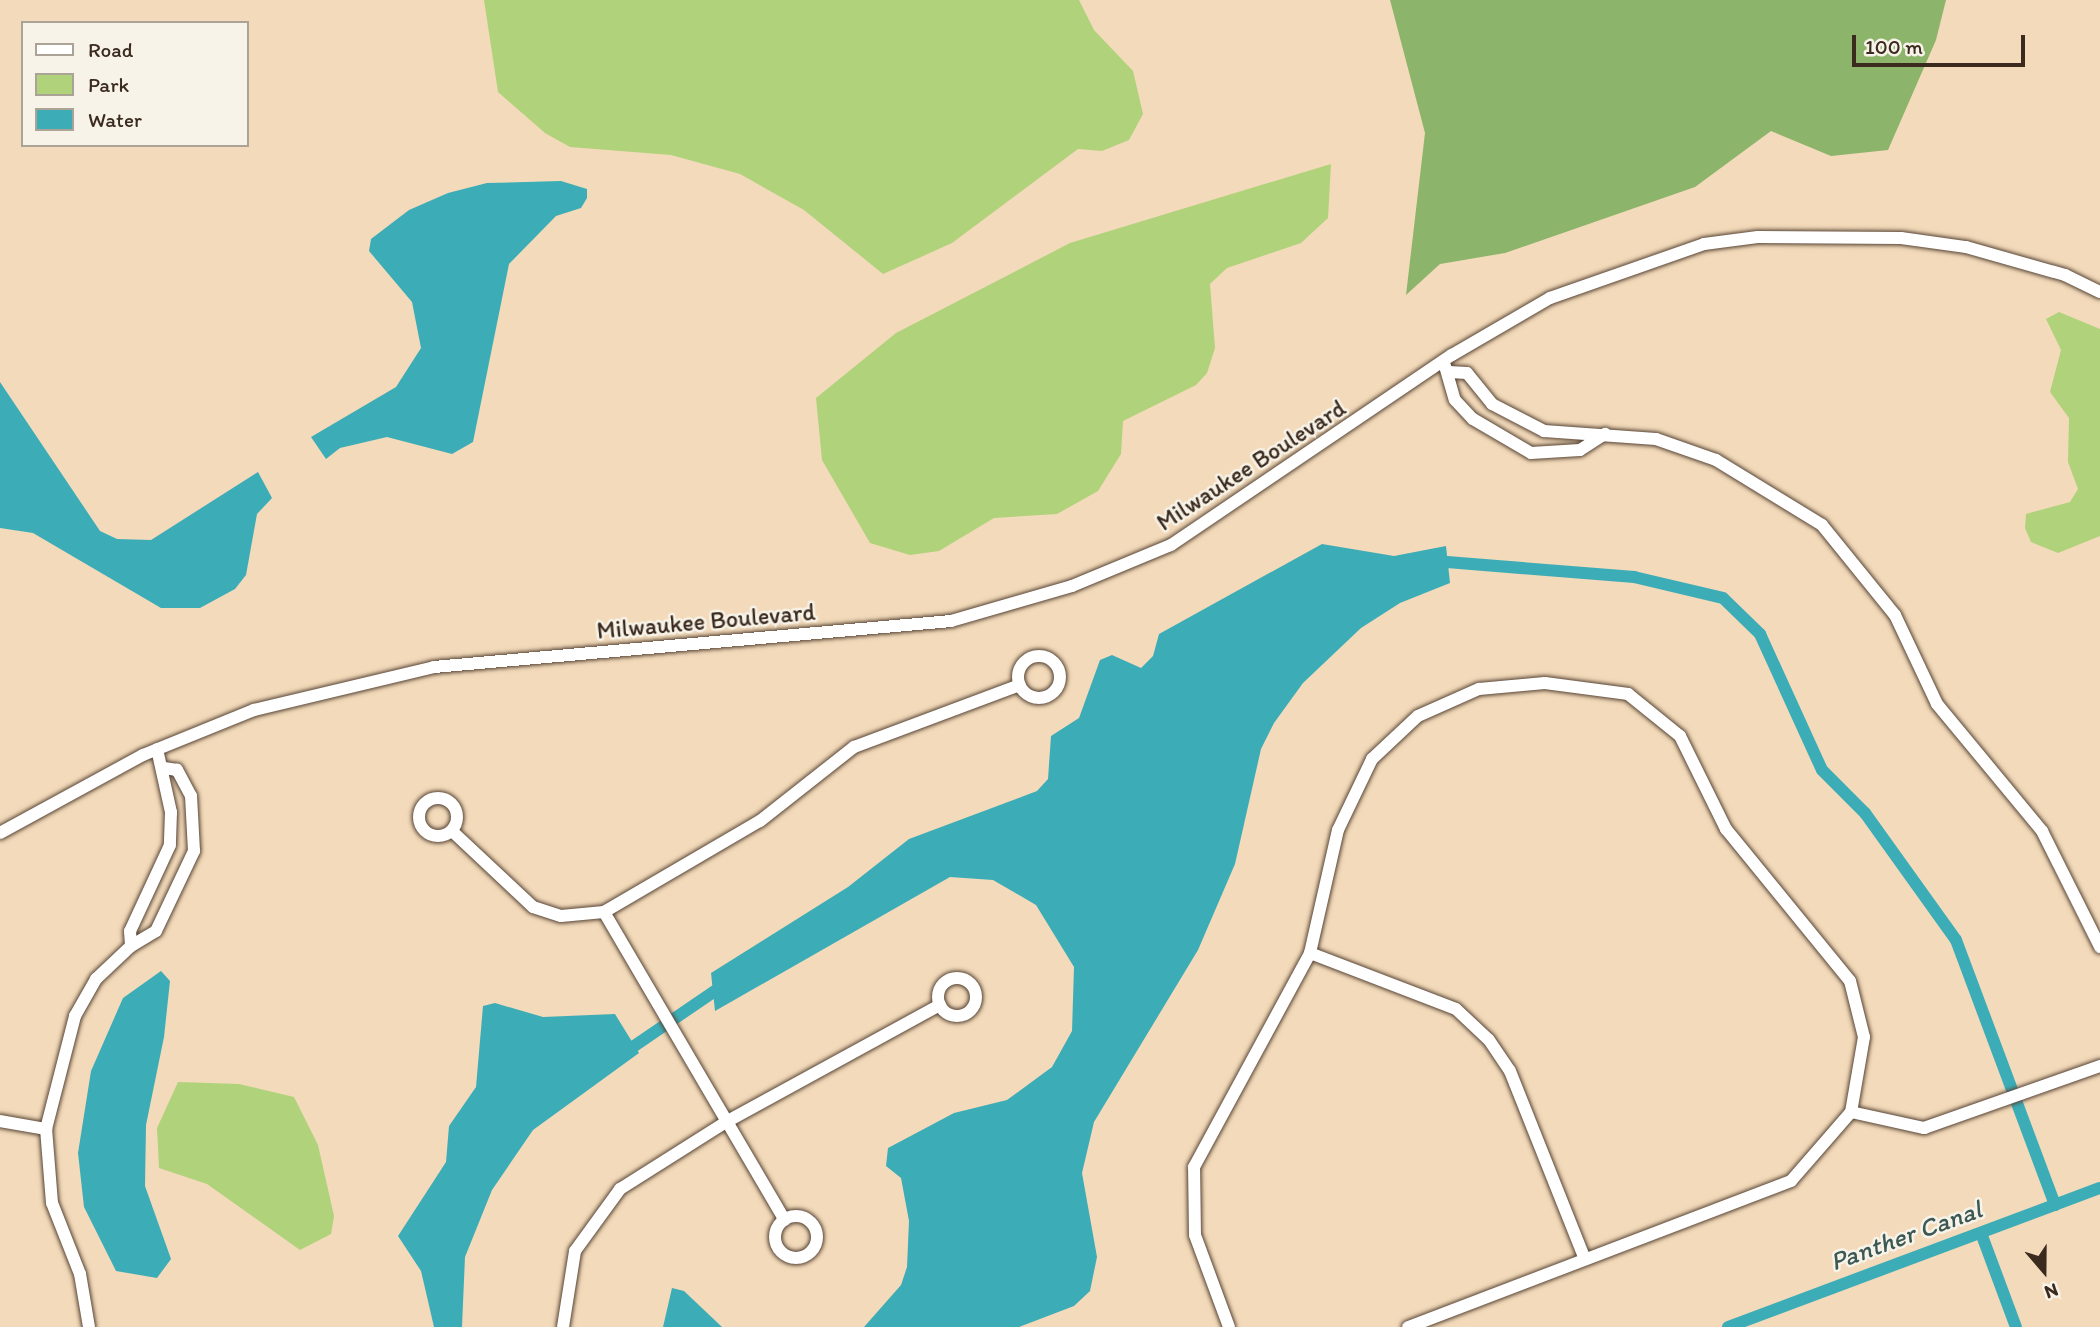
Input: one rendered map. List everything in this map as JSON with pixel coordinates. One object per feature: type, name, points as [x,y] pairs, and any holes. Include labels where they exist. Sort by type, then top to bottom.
[{"type":"street","name":"Milwaukee Boulevard","points":[[0,833],[157,749],[254,710],[434,667],[951,621],[1072,586],[1171,545],[1550,298],[1704,244],[1758,237],[1845,234],[1966,247],[2066,275],[2100,292]]},
{"type":"street","points":[[1446,367],[1467,373],[1512,419],[1544,431],[1606,434],[1678,445],[1746,473],[1822,525],[1847,551],[1895,615],[1937,704],[2060,859],[2100,947]]},
{"type":"street","points":[[1446,367],[1455,400],[1500,440],[1531,453],[1562,454],[1606,434]]},
{"type":"street","points":[[1500,440],[1512,419]]},
{"type":"street","points":[[452,831],[533,907],[561,916],[604,912],[760,821],[854,747],[1020,685]]},
{"type":"street","points":[[1229,1327],[1195,1235],[1194,1167],[1310,953],[1343,815],[1391,738],[1444,701],[1494,685],[1615,690],[1655,711],[1681,736],[1726,829],[1850,981],[1864,1037],[1851,1112],[1791,1181],[1408,1327]]},
{"type":"street","points":[[131,946],[130,930],[159,880],[172,828],[164,768],[157,749]]},
{"type":"street","points":[[89,1327],[80,1274],[52,1203],[46,1129],[75,1016],[96,979],[131,946],[147,940],[180,891],[194,850],[195,812],[177,770],[164,768]]},
{"type":"street","points":[[159,880],[180,891]]},
{"type":"street","points":[[604,912],[785,1220]]},
{"type":"street","points":[[1310,953],[1456,1009],[1489,1040],[1510,1071],[1585,1259]]},
{"type":"street","points":[[563,1327],[575,1251],[604,1205],[640,1174],[726,1122],[940,1005]]},
{"type":"street","points":[[1851,1112],[1924,1128],[2100,1066]]},
{"type":"street","points":[[0,1121],[46,1129]]},
{"type":"green space","points":[[484,0],[1079,0],[1094,30],[1133,71],[1143,114],[1129,140],[1102,151],[1078,149],[952,243],[883,274],[804,210],[740,174],[671,155],[570,147],[545,133],[498,92]]},
{"type":"green space","points":[[1390,0],[1946,0],[1936,40],[1888,150],[1831,156],[1771,131],[1695,187],[1505,253],[1440,264],[1406,295],[1425,133]]},
{"type":"green space","points":[[1331,164],[1328,218],[1301,243],[1227,268],[1210,284],[1215,348],[1207,373],[1196,385],[1123,421],[1121,454],[1098,491],[1057,514],[994,518],[939,551],[910,555],[870,543],[822,460],[816,398],[896,333],[1070,243]]},
{"type":"green space","points":[[2059,312],[2100,329],[2100,536],[2058,553],[2031,542],[2025,528],[2026,514],[2070,502],[2078,489],[2068,462],[2069,418],[2050,392],[2061,350],[2046,319]]},
{"type":"green space","points":[[178,1082],[239,1084],[294,1097],[318,1145],[334,1216],[331,1234],[300,1250],[207,1184],[159,1168],[157,1128]]},
{"type":"water","points":[[561,181],[587,189],[587,198],[581,208],[556,216],[509,264],[473,442],[452,454],[387,437],[340,448],[326,459],[311,437],[396,387],[421,348],[412,302],[369,251],[371,239],[409,210],[448,193],[487,183]]},
{"type":"water","points":[[0,382],[100,531],[117,539],[151,540],[258,472],[272,498],[257,514],[246,575],[235,589],[200,608],[161,608],[33,533],[0,528]]},
{"type":"water","points":[[1322,544],[1394,556],[1446,546],[1450,583],[1400,603],[1361,628],[1303,683],[1274,723],[1261,749],[1235,864],[1198,950],[1094,1122],[1082,1173],[1097,1257],[1090,1291],[1074,1306],[1019,1327],[864,1327],[901,1285],[907,1267],[909,1221],[901,1178],[886,1166],[888,1148],[954,1113],[1007,1100],[1052,1067],[1072,1031],[1074,967],[1036,905],[993,880],[950,877],[715,1011],[711,973],[848,887],[909,839],[1037,791],[1048,779],[1051,736],[1079,718],[1100,660],[1112,655],[1141,668],[1153,656],[1159,634]]},
{"type":"water","points":[[161,971],[170,981],[164,1037],[146,1125],[145,1186],[171,1259],[157,1278],[116,1271],[84,1207],[78,1153],[91,1071],[123,998]]},
{"type":"water","points":[[495,1003],[543,1017],[615,1014],[639,1053],[533,1130],[492,1190],[465,1257],[462,1327],[434,1327],[421,1271],[398,1236],[446,1162],[449,1126],[476,1087],[483,1006]]},
{"type":"water","points":[[672,1288],[684,1291],[722,1327],[663,1327]]},
{"type":"waterway","points":[[1435,569],[1447,562],[1634,577],[1723,598],[1760,634],[1822,770],[1865,813],[1956,940],[2055,1205]]},
{"type":"waterway","points":[[621,1055],[725,984]]},
{"type":"waterway","name":"Panther Canal","points":[[1728,1327],[2100,1188]]},
{"type":"waterway","points":[[1981,1233],[2016,1327]]}]
